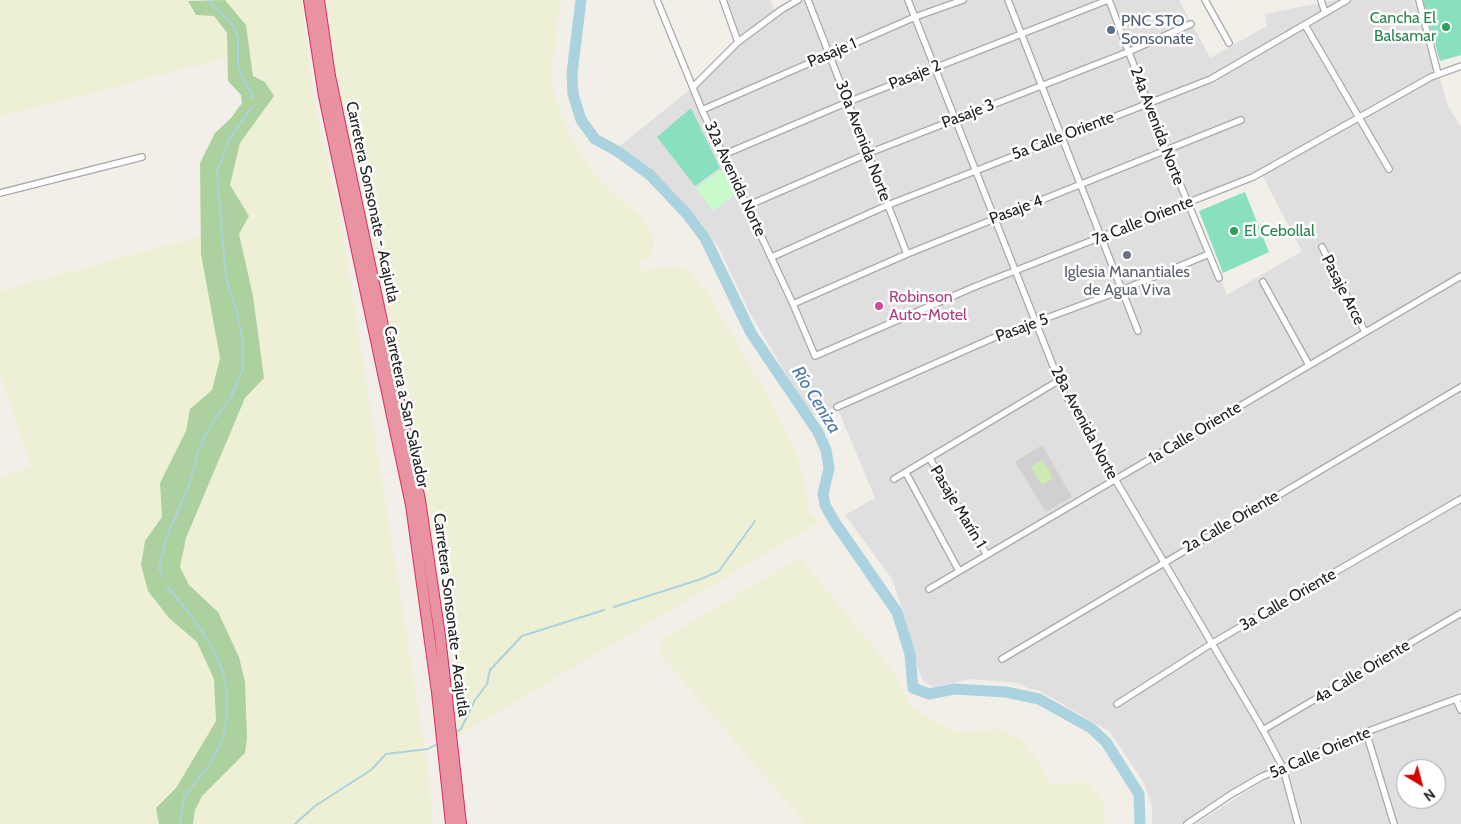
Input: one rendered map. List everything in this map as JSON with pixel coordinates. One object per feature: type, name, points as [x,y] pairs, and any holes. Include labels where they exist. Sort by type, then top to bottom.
[{"type":"highway","name":"Carretera a San Salvador","points":[[309,0],[324,96],[411,505],[438,692],[451,824]]},
{"type":"highway","name":"Carretera Sonsonate - Acajutla","points":[[319,0],[330,76],[420,500],[440,636],[461,824]]},
{"type":"street","name":"32a Avenida Norte","points":[[658,0],[702,110],[772,257],[815,356]]},
{"type":"street","points":[[723,0],[738,42]]},
{"type":"street","points":[[693,88],[738,42],[781,10],[798,0]]},
{"type":"street","name":"30a Avenida Norte","points":[[808,0],[907,254]]},
{"type":"street","name":"28a Avenida Norte","points":[[908,0],[936,67],[1058,381],[1114,481],[1263,730],[1283,768],[1298,824]]},
{"type":"street","name":"Pasaje 1","points":[[702,110],[916,17],[962,0]]},
{"type":"street","points":[[1008,0],[1138,332]]},
{"type":"street","name":"Pasaje 2","points":[[723,155],[848,102],[1109,0]]},
{"type":"street","name":"24a Avenida Norte","points":[[1109,0],[1166,150],[1219,278]]},
{"type":"street","points":[[1205,0],[1229,43]]},
{"type":"street","points":[[1322,0],[1325,13]]},
{"type":"street","name":"5a Calle Oriente","points":[[772,257],[888,205],[1211,79],[1348,0]]},
{"type":"street","points":[[1419,0],[1438,74]]},
{"type":"street","name":"Pasaje 3","points":[[747,206],[869,153],[1128,52],[1191,24]]},
{"type":"street","points":[[1305,25],[1389,169]]},
{"type":"street","name":"7a Calle Oriente","points":[[815,356],[974,287],[1102,238],[1268,170],[1438,74],[1461,66]]},
{"type":"street","name":"Pasaje 4","points":[[793,304],[907,254],[1241,120]]},
{"type":"street","points":[[0,193],[142,156]]},
{"type":"street","name":"Pasaje Arce","points":[[1322,247],[1365,332]]},
{"type":"street","name":"Pasaje 5","points":[[837,407],[994,338],[1035,324],[1209,254]]},
{"type":"street","name":"1a Calle Oriente","points":[[929,589],[1461,276]]},
{"type":"street","points":[[1263,282],[1309,365]]},
{"type":"street","points":[[894,479],[1058,381]]},
{"type":"street","name":"2a Calle Oriente","points":[[1002,659],[1461,387]]},
{"type":"street","name":"Pasaje Marín 1","points":[[930,459],[987,555]]},
{"type":"street","points":[[906,473],[959,571]]},
{"type":"street","name":"3a Calle Oriente","points":[[1117,704],[1212,644],[1461,499]]},
{"type":"street","name":"4a Calle Oriente","points":[[1263,730],[1461,614]]},
{"type":"street","points":[[1459,698],[1461,710]]},
{"type":"street","name":"5a Calle Oriente","points":[[1187,824],[1230,795],[1283,768],[1366,732],[1459,698]]},
{"type":"street","points":[[1366,732],[1394,824]]},
{"type":"shaded area","points":[[723,0],[770,0],[776,14],[798,0],[1179,0],[1210,58],[1267,26],[1265,14],[1336,0],[1419,0],[1447,104],[1461,127],[1461,692],[1416,711],[1461,698],[1461,824],[1196,824],[1278,771],[1261,777],[1187,824],[1152,824],[1152,806],[1144,783],[1110,732],[1040,691],[1027,688],[1018,683],[971,679],[933,687],[923,681],[892,579],[845,515],[875,498],[837,407],[815,415],[804,404],[751,315],[718,246],[698,219],[671,189],[636,163],[620,146],[693,87],[738,42]],"holes":[[[1261,173],[1302,251],[1227,295],[1188,202]]]},
{"type":"shaded area","points":[[1409,0],[1419,0],[1432,55],[1425,58]]},
{"type":"shaded area","points":[[1042,445],[1072,497],[1046,512],[1015,462]]},
{"type":"green space","points":[[0,0],[188,0],[196,14],[214,16],[227,34],[227,58],[0,116]]},
{"type":"green space","points":[[225,0],[302,0],[314,103],[338,205],[428,769],[433,824],[176,824],[221,758],[231,668],[172,575],[245,397],[264,378],[253,296],[239,234],[249,216],[230,185],[240,143],[273,96],[263,77],[253,76],[246,25]]},
{"type":"green space","points":[[225,0],[246,25],[253,76],[265,82],[274,96],[240,143],[230,185],[249,216],[239,234],[253,296],[264,378],[245,398],[186,538],[180,567],[189,585],[218,612],[239,657],[245,682],[247,738],[245,753],[202,796],[195,810],[193,824],[159,824],[156,808],[176,788],[216,721],[214,679],[197,642],[169,618],[148,591],[141,565],[145,541],[162,517],[160,483],[186,431],[190,409],[212,390],[220,358],[201,254],[200,163],[215,133],[231,118],[242,103],[241,95],[228,81],[227,33],[214,16],[196,15],[188,1]]},
{"type":"green space","points":[[327,0],[560,0],[551,82],[560,113],[583,160],[602,182],[645,221],[654,238],[654,248],[640,262],[640,269],[647,272],[659,267],[681,266],[688,270],[706,291],[759,381],[794,447],[803,474],[809,512],[819,522],[458,736],[446,601],[406,396],[336,73]]},
{"type":"green space","name":"Cancha El Balsamar","points":[[1423,0],[1461,0],[1461,55],[1440,61]]},
{"type":"green space","points":[[691,108],[720,168],[695,186],[657,137]]},
{"type":"green space","points":[[724,168],[736,194],[713,211],[696,188]]},
{"type":"green space","name":"El Cebollal","points":[[1245,192],[1269,252],[1223,273],[1199,211]]},
{"type":"green space","points":[[201,236],[220,358],[212,390],[190,409],[188,429],[160,483],[162,517],[145,541],[141,565],[148,591],[167,615],[197,642],[214,679],[216,721],[176,788],[157,807],[159,824],[0,824],[0,478],[31,466],[0,373],[0,291]]},
{"type":"green space","points":[[1042,460],[1053,478],[1042,485],[1031,467]]},
{"type":"green space","points":[[800,558],[890,667],[911,707],[954,732],[999,729],[1019,738],[1032,752],[1050,784],[1087,782],[1102,800],[1106,824],[806,824],[661,655],[660,646],[666,637]]},
{"type":"waterway","points":[[208,0],[233,25],[238,37],[238,63],[241,75],[253,95],[252,99]]},
{"type":"waterway","name":"Río Ceniza","points":[[581,0],[572,73],[573,94],[581,120],[595,139],[617,151],[650,175],[686,213],[705,238],[751,333],[818,432],[826,450],[829,468],[823,494],[825,505],[897,612],[910,654],[913,688],[929,694],[954,689],[1006,692],[1039,699],[1091,728],[1106,742],[1139,794],[1140,824]]},
{"type":"waterway","points":[[163,577],[159,568],[166,539],[189,485],[199,448],[211,425],[231,397],[243,368],[243,342],[237,312],[227,282],[217,171],[229,140],[252,107]]},
{"type":"waterway","points":[[614,607],[701,579],[719,571],[755,521]]},
{"type":"waterway","points":[[167,586],[190,614],[212,647],[222,669],[227,691],[227,716],[223,739],[210,764],[184,797],[180,824]]},
{"type":"waterway","points":[[456,732],[461,729],[475,700],[487,684],[490,670],[522,636],[604,610]]},
{"type":"waterway","points":[[295,824],[315,806],[371,770],[386,754],[428,749],[437,744]]},
{"type":"place","name":"Cancha El Balsamar","points":[[1446,27]]},
{"type":"place","name":"PNC STO Sonsonate","points":[[1111,30]]},
{"type":"place","name":"El Cebollal","points":[[1234,231]]},
{"type":"place","name":"Iglesia Manantiales de Agua Viva","points":[[1127,255]]},
{"type":"place","name":"Robinson Auto-Motel","points":[[879,306]]}]
